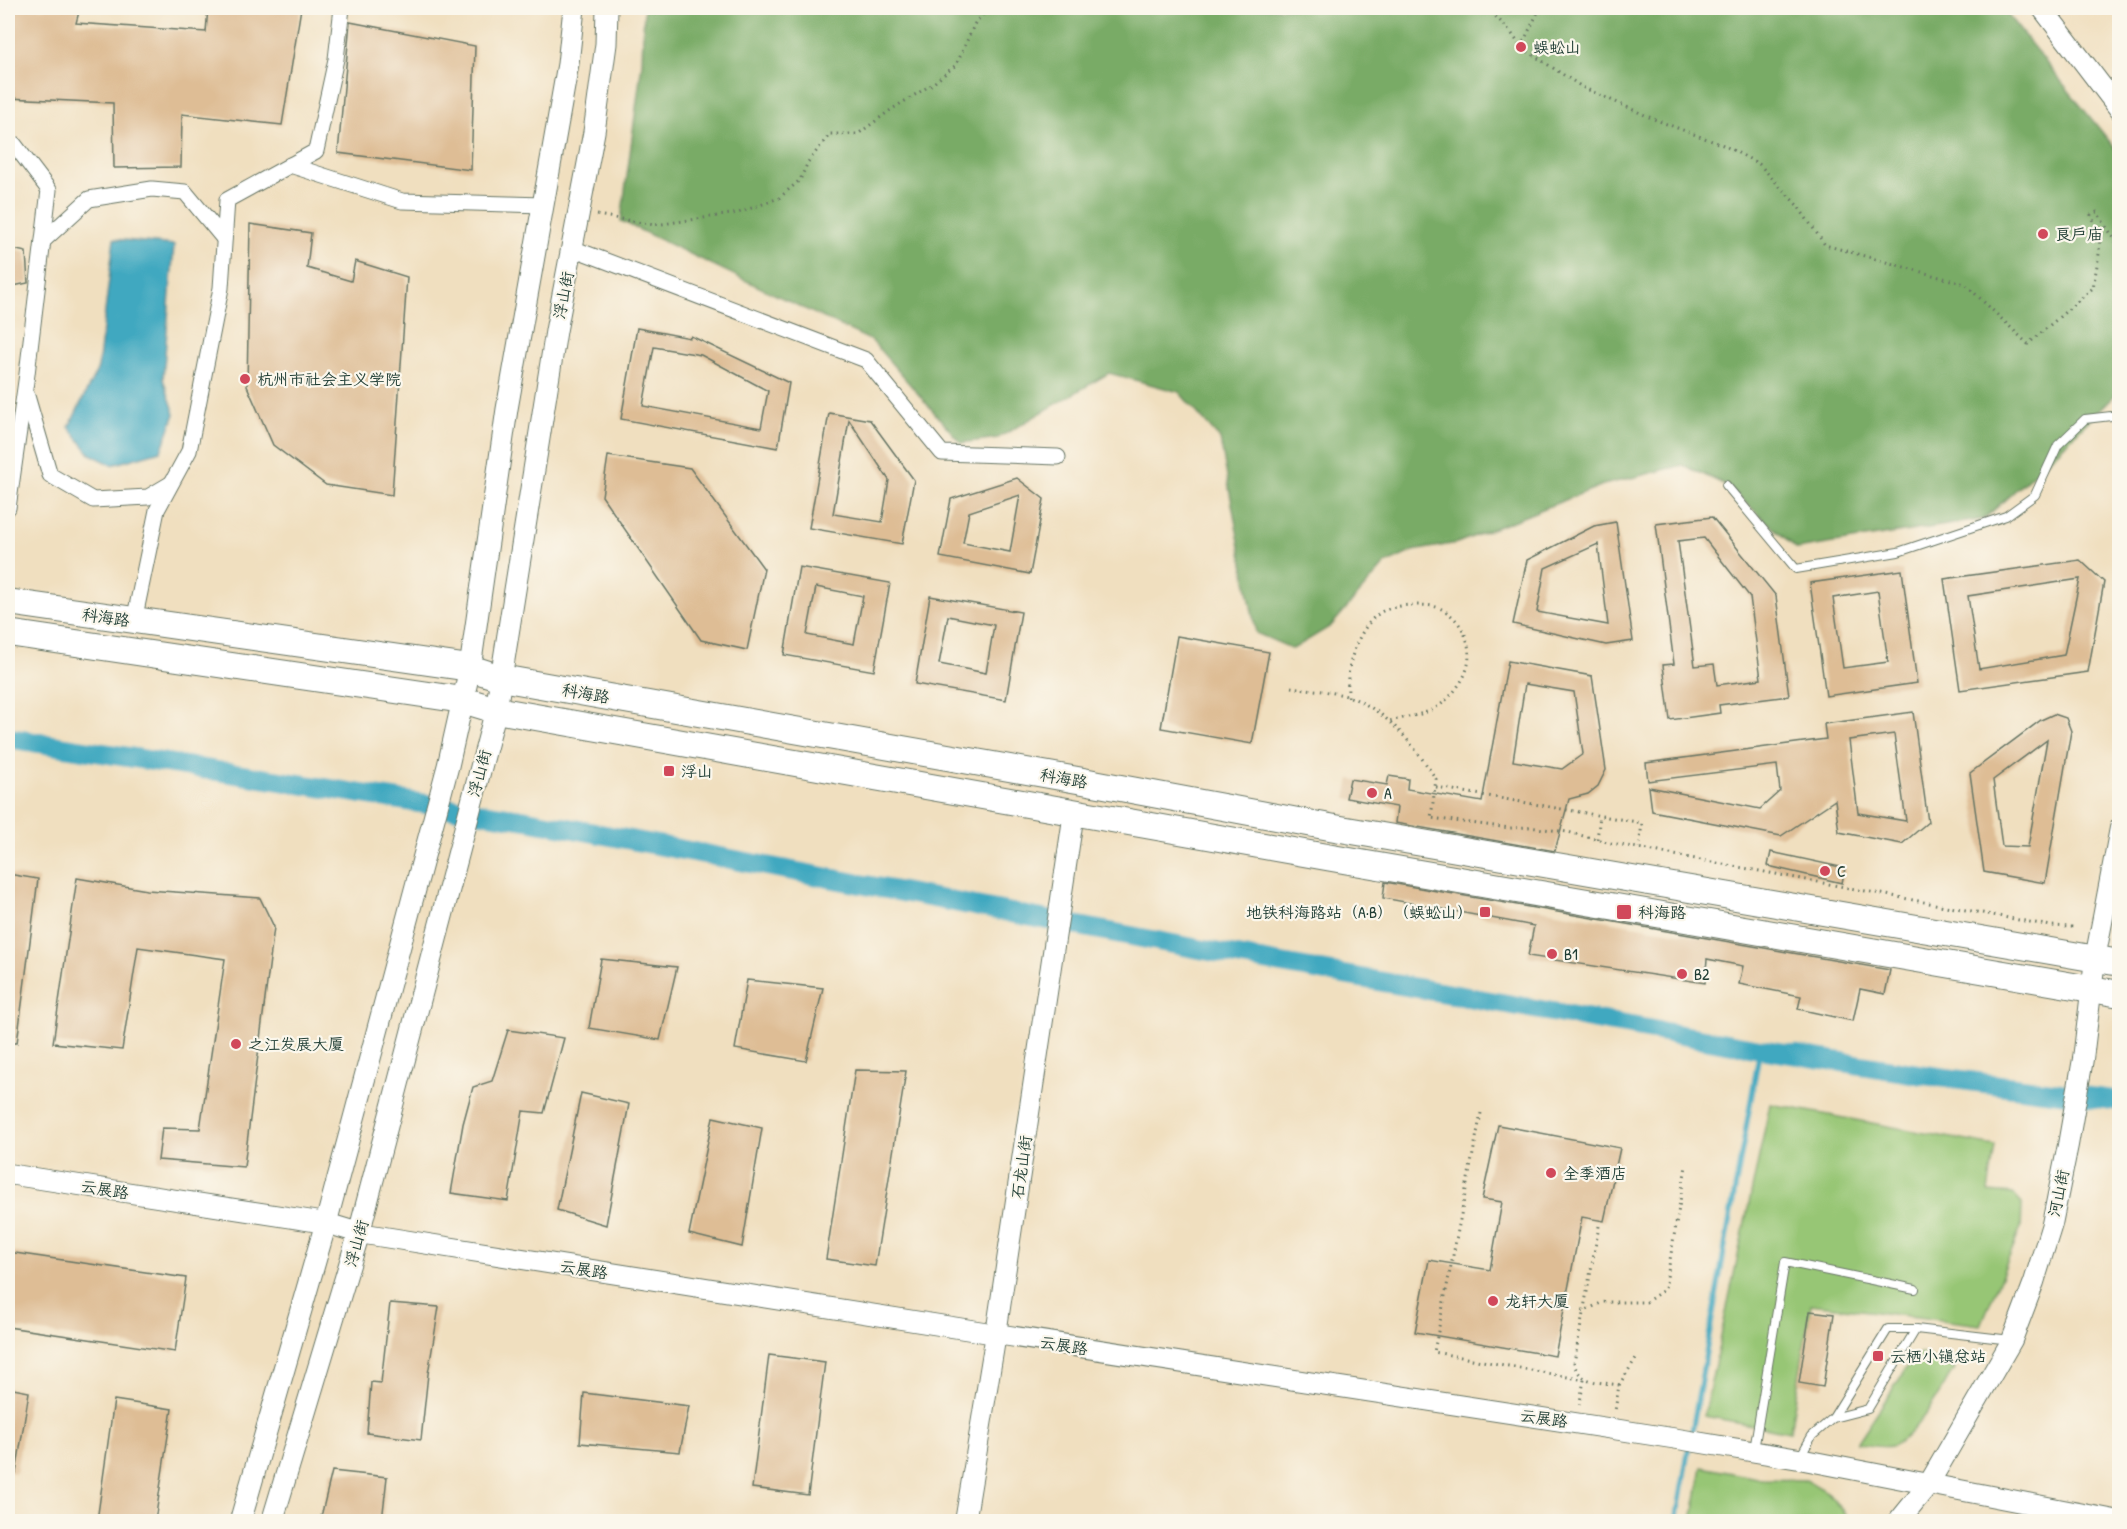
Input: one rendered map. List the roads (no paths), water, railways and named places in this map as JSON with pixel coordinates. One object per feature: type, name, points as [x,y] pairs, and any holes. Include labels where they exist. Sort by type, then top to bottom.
[{"type":"highway","name":"科海路","points":[[8,602],[470,668],[501,678],[1335,828],[2107,961]]},
{"type":"highway","name":"科海路","points":[[8,633],[463,700],[496,710],[2120,994]]},
{"type":"main road","name":"浮山街","points":[[240,1521],[326,1223],[448,766],[463,700],[470,668],[507,409],[568,64],[574,8]]},
{"type":"main road","name":"浮山街","points":[[272,1521],[359,1233],[496,710],[556,331],[594,132],[603,66],[607,8]]},
{"type":"street","points":[[134,621],[157,510],[189,451],[221,288],[227,200],[316,151],[336,59],[342,8]]},
{"type":"street","points":[[2042,8],[2120,110]]},
{"type":"street","points":[[8,143],[14,144],[49,190],[8,508]]},
{"type":"street","points":[[290,165],[402,201],[543,205]]},
{"type":"street","points":[[43,241],[89,199],[152,189],[185,192],[224,239]]},
{"type":"street","points":[[572,248],[866,360],[942,453],[1058,457]]},
{"type":"street","points":[[25,390],[50,475],[93,500],[148,497],[171,484]]},
{"type":"street","name":"石龙山街","points":[[965,1521],[996,1334],[1074,812]]},
{"type":"street","name":"河山街","points":[[1898,1521],[1928,1485],[2012,1340],[2034,1282],[2052,1224],[2068,1145],[2083,1059],[2091,988],[2107,961],[2120,828]]},
{"type":"street","name":"云展路","points":[[8,1174],[326,1223],[359,1233],[1703,1443],[1799,1459],[2120,1521]]},
{"type":"lane","points":[[1726,485],[1796,568],[1898,552],[2006,516],[2035,495],[2058,445],[2085,419],[2120,415]]},
{"type":"lane","points":[[1754,1452],[1785,1262],[1916,1288]]},
{"type":"lane","points":[[1799,1459],[1812,1436],[1833,1418],[1887,1329],[1916,1329],[2012,1340]]},
{"type":"lane","points":[[1833,1418],[1868,1409],[1916,1329]]},
{"type":"water","points":[[114,239],[174,245],[163,379],[175,414],[161,451],[112,465],[90,454],[69,427],[98,368]]},
{"type":"waterway","points":[[8,738],[527,820],[1220,953],[1760,1049],[1924,1075],[2120,1101]]},
{"type":"waterway","points":[[1691,1437],[1760,1049]]},
{"type":"waterway","points":[[1676,1522],[1689,1446]]},
{"type":"place","name":"蜈蚣山","points":[[1521,47]]},
{"type":"place","name":"良户庙","points":[[2043,234]]},
{"type":"place","name":"杭州市社会主义学院","points":[[245,379]]},
{"type":"place","name":"浮山","points":[[669,771]]},
{"type":"place","name":"A","points":[[1372,793]]},
{"type":"place","name":"C","points":[[1825,871]]},
{"type":"place","name":"地铁科海路站（A·B）（蜈蚣山）","points":[[1485,912]]},
{"type":"place","name":"科海路","points":[[1624,912]]},
{"type":"place","name":"B1","points":[[1552,954]]},
{"type":"place","name":"B2","points":[[1682,974]]},
{"type":"place","name":"之江发展大厦","points":[[236,1044]]},
{"type":"place","name":"全季酒店","points":[[1551,1173]]},
{"type":"place","name":"龙轩大厦","points":[[1493,1301]]},
{"type":"place","name":"云栖小镇总站","points":[[1878,1356]]}]
